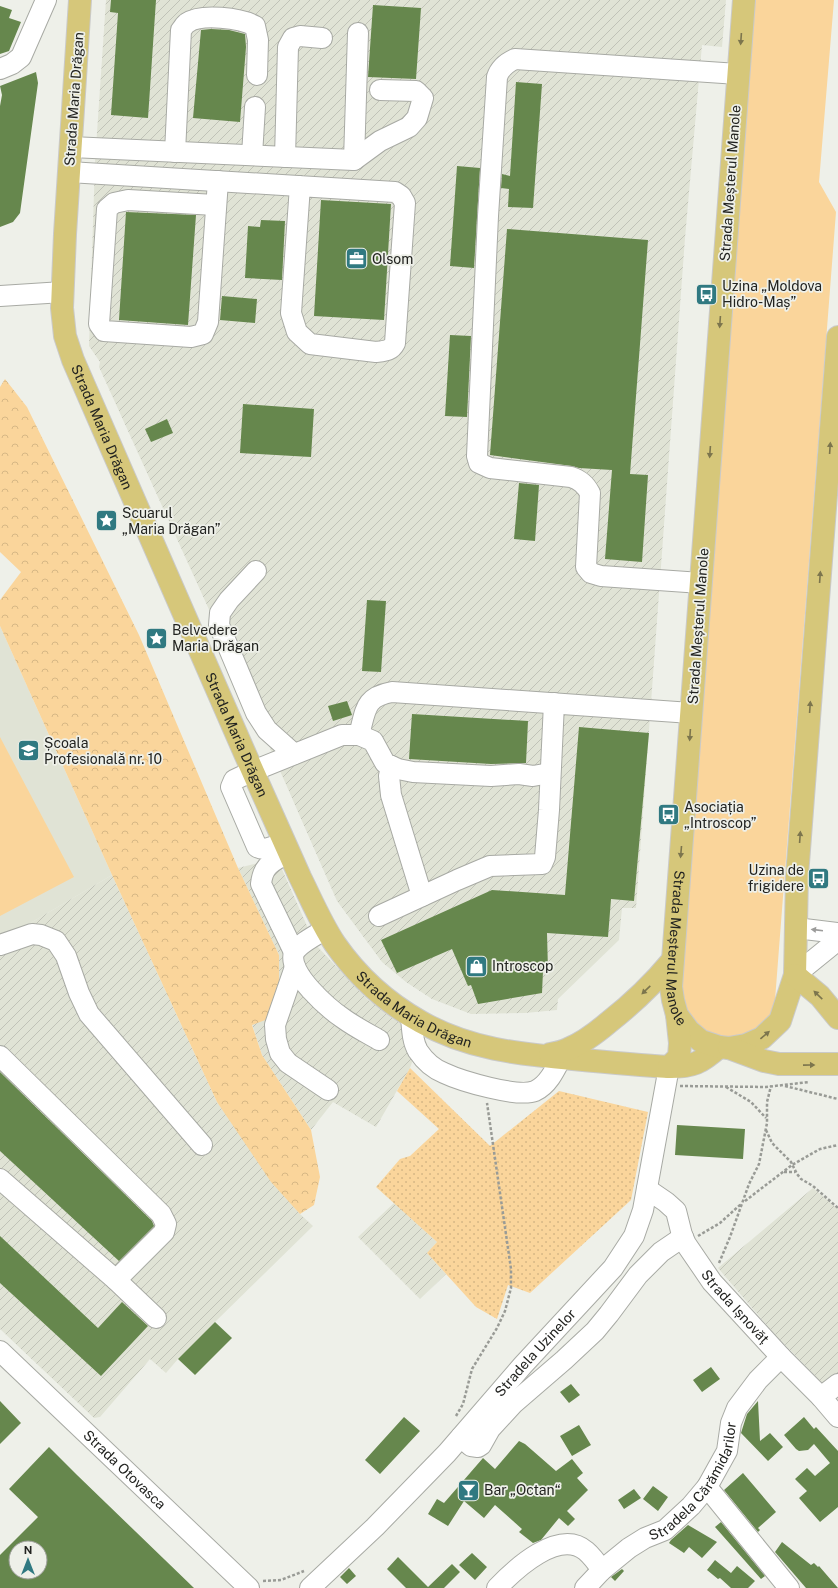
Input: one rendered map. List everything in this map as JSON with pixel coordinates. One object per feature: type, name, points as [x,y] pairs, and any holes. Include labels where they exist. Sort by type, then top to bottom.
[{"type":"main road","name":"Strada Maria Drăgan","points":[[80,0],[62,308],[65,336],[73,360],[170,586],[287,847],[326,929],[348,962],[378,993],[411,1016],[445,1035],[475,1045],[498,1051],[552,1057],[673,1077],[686,1067],[698,1063],[724,1047]]},
{"type":"main road","name":"Strada Meșterul Manole","points":[[744,0],[671,987],[673,1000],[678,1015],[689,1031],[701,1041],[724,1047],[764,1061],[779,1064],[838,1064]]},
{"type":"main road","points":[[724,1047],[746,1045],[762,1038],[780,1021],[795,975],[797,876],[838,337]]},
{"type":"main road","points":[[552,1057],[585,1041],[600,1029],[644,992],[672,961]]},
{"type":"main road","points":[[795,975],[820,996],[838,1018]]},
{"type":"main road","points":[[673,1077],[679,1057],[680,1044],[678,1015]]},
{"type":"street","points":[[0,69],[12,64],[21,57],[46,0]]},
{"type":"street","points":[[176,152],[181,30],[187,23],[199,18],[235,19],[248,22],[255,26],[258,40],[257,75]]},
{"type":"street","points":[[354,160],[358,33]]},
{"type":"street","points":[[285,157],[288,47],[293,38],[300,36],[322,38]]},
{"type":"street","points":[[701,583],[601,576],[591,573],[586,566],[590,493],[586,485],[579,480],[570,477],[490,468],[479,463],[477,456],[487,224],[497,77],[500,70],[508,62],[516,59],[738,74]]},
{"type":"street","points":[[71,147],[354,160],[380,141],[409,127],[417,118],[423,98],[416,91],[380,90]]},
{"type":"street","points":[[252,155],[255,107]]},
{"type":"street","points":[[69,172],[300,186],[395,192],[401,196],[404,203],[395,343],[392,348],[386,351],[376,352],[310,344],[297,332],[291,313],[300,186]]},
{"type":"street","points":[[216,205],[128,200],[114,203],[107,209],[99,324],[104,331],[190,337],[202,334],[208,322],[218,181]]},
{"type":"street","points":[[0,296],[63,292]]},
{"type":"street","points":[[256,572],[229,600],[220,613],[219,625],[256,713],[267,730],[294,754]]},
{"type":"street","points":[[359,734],[368,703],[380,694],[392,692],[691,713]]},
{"type":"street","points":[[379,916],[490,866],[542,864],[545,856],[549,810],[554,703]]},
{"type":"street","points":[[253,771],[342,735],[359,734],[373,740],[386,763],[398,769],[412,772],[491,776],[519,774],[533,776],[550,773]]},
{"type":"street","points":[[391,766],[389,776],[391,795],[422,896]]},
{"type":"street","points":[[287,847],[267,866],[262,876],[261,884],[300,976],[323,1002],[344,1019],[379,1040]]},
{"type":"street","points":[[796,928],[838,933]]},
{"type":"street","points":[[326,929],[300,946],[294,960],[276,1025],[276,1039],[280,1053],[288,1063],[328,1090]]},
{"type":"street","points":[[0,946],[32,934],[41,935],[56,941],[66,956],[79,993],[89,1014],[202,1145]]},
{"type":"street","points":[[795,975],[838,940]]},
{"type":"street","points":[[411,1016],[412,1034],[418,1051],[428,1062],[442,1072],[466,1082],[523,1093],[534,1091],[544,1086],[554,1072],[552,1057]]},
{"type":"street","points":[[0,1056],[161,1214],[166,1224],[164,1232],[116,1280]]},
{"type":"street","name":"Stradela Uzinelor","points":[[310,1588],[375,1527],[460,1437],[523,1365],[613,1268],[634,1236],[643,1210],[673,1077]]},
{"type":"street","points":[[0,1179],[116,1280],[156,1318]]},
{"type":"street","name":"Strada Ișnovăț","points":[[648,1189],[676,1211],[685,1240],[712,1282],[838,1416]]},
{"type":"street","points":[[460,1437],[471,1446],[478,1447],[481,1445],[490,1429],[513,1404],[595,1331],[638,1274],[661,1252],[685,1240]]},
{"type":"street","name":"Strada Otovasca","points":[[0,1351],[249,1588]]},
{"type":"street","name":"Stradela Cărămidarilor","points":[[585,1588],[602,1570],[629,1548],[645,1538],[665,1530],[691,1506],[707,1488],[727,1451],[731,1423],[737,1408],[758,1380],[781,1357]]},
{"type":"street","points":[[821,1397],[838,1384]]},
{"type":"street","points":[[707,1488],[789,1588]]},
{"type":"street","points":[[497,1588],[519,1567],[538,1554],[563,1544],[575,1545],[586,1550],[602,1570]]},
{"type":"path","points":[[673,1077],[726,1086],[782,1086],[812,1082]]},
{"type":"path","points":[[463,1404],[472,1369],[497,1328],[505,1311],[511,1288],[511,1268],[485,1086]]},
{"type":"path","points":[[726,1086],[751,1102],[766,1118]]},
{"type":"path","points":[[712,1282],[720,1258],[758,1167],[766,1130],[767,1102],[771,1086]]},
{"type":"path","points":[[782,1086],[838,1099]]},
{"type":"path","points":[[766,1130],[772,1143],[791,1162],[795,1172],[801,1179],[814,1186],[838,1208]]},
{"type":"path","points":[[685,1240],[720,1222],[743,1202],[792,1165],[820,1149],[838,1144]]},
{"type":"path","points":[[784,1172],[795,1172]]},
{"type":"shaded area","points":[[106,0],[726,0],[722,47],[702,45],[685,238],[636,908],[622,908],[619,940],[558,999],[557,1010],[525,1013],[471,1014],[432,999],[406,982],[382,962],[337,901],[221,636],[99,367],[100,362],[89,346],[95,162]]},
{"type":"shaded area","name":"Școala Profesională nr. 10","points":[[0,626],[112,875],[0,941]]},
{"type":"shaded area","points":[[277,858],[315,944],[367,999],[402,1023],[416,1051],[410,1068],[376,1127],[333,1102],[311,1130],[262,1055],[252,1024],[279,969],[279,955],[238,868]]},
{"type":"shaded area","points":[[112,875],[217,1102],[300,1214],[313,1226],[178,1359],[166,1373],[150,1359],[100,1417],[94,1418],[0,1329],[0,941]]},
{"type":"shaded area","points":[[813,1188],[838,1209],[838,1373],[822,1383],[772,1331],[718,1268]]},
{"type":"shaded area","points":[[394,1203],[437,1242],[427,1253],[446,1274],[420,1299],[358,1237]]},
{"type":"green space","points":[[755,0],[834,0],[819,182],[836,212],[775,1000],[772,1013],[765,1022],[752,1031],[741,1035],[736,1035],[735,1039],[711,1034],[698,1026],[686,1009],[682,989]]},
{"type":"green space","points":[[5,379],[27,407],[139,635],[238,868],[279,955],[279,988],[268,1019],[252,1025],[262,1055],[311,1130],[320,1177],[314,1205],[300,1214],[271,1182],[217,1102],[112,875],[0,626],[0,600],[21,572],[0,552],[0,387]]},
{"type":"green space","points":[[0,737],[74,877],[0,916]]},
{"type":"green space","points":[[410,1068],[490,1146],[559,1091],[648,1112],[631,1200],[530,1293],[508,1285],[497,1319],[476,1307],[427,1253],[437,1242],[376,1187],[400,1159],[410,1156],[439,1129],[397,1091]]},
{"type":"building","points":[[111,0],[156,0],[148,118],[111,115],[118,13],[110,12]]},
{"type":"building","points":[[373,5],[421,8],[416,79],[368,77]]},
{"type":"building","points":[[0,6],[12,10],[9,18],[21,22],[9,51],[0,54]]},
{"type":"building","points":[[201,30],[229,30],[245,34],[246,47],[240,122],[193,118]]},
{"type":"building","points":[[36,72],[38,83],[20,213],[13,222],[0,227],[0,106],[2,95],[0,86]]},
{"type":"building","points":[[516,82],[542,84],[533,208],[508,207],[509,189],[501,188],[502,174],[510,176]]},
{"type":"building","points":[[457,166],[480,168],[474,268],[450,266]]},
{"type":"building","points":[[321,200],[391,204],[384,320],[314,316]]},
{"type":"building","points":[[126,212],[196,215],[188,325],[119,320]]},
{"type":"building","points":[[261,220],[285,221],[282,280],[245,278],[248,226],[260,227]]},
{"type":"building","points":[[507,229],[648,240],[630,474],[648,475],[642,562],[605,559],[612,470],[579,468],[490,455]]},
{"type":"building","points":[[222,296],[257,299],[255,323],[220,320]]},
{"type":"building","points":[[450,335],[471,336],[467,417],[445,416]]},
{"type":"building","points":[[243,404],[314,409],[311,457],[240,453]]},
{"type":"building","points":[[167,419],[173,433],[151,442],[145,429]]},
{"type":"building","points":[[519,483],[539,485],[535,541],[514,539]]},
{"type":"building","points":[[367,600],[386,601],[381,672],[362,671]]},
{"type":"building","points":[[347,701],[352,715],[333,721],[328,706]]},
{"type":"building","points":[[412,714],[528,721],[526,763],[491,764],[409,759]]},
{"type":"building","points":[[579,727],[649,733],[634,901],[611,899],[608,937],[547,933],[548,971],[543,971],[542,993],[478,1004],[471,985],[468,986],[452,949],[397,973],[381,940],[492,890],[565,895]]},
{"type":"building","points":[[0,1072],[152,1221],[154,1226],[119,1261],[0,1151]]},
{"type":"building","points":[[677,1125],[745,1129],[743,1159],[675,1155]]},
{"type":"building","points":[[0,1236],[98,1328],[122,1302],[148,1326],[101,1376],[0,1283]]},
{"type":"building","points":[[215,1322],[232,1338],[195,1375],[178,1359]]},
{"type":"building","points":[[711,1367],[720,1379],[702,1392],[693,1380]]},
{"type":"building","points":[[571,1384],[580,1395],[569,1403],[560,1392]]},
{"type":"building","points":[[0,1401],[21,1423],[0,1444]]},
{"type":"building","points":[[758,1401],[760,1441],[770,1433],[783,1447],[768,1461],[741,1433],[747,1414]]},
{"type":"building","points":[[404,1417],[420,1431],[380,1474],[365,1460]]},
{"type":"building","points":[[804,1417],[814,1429],[816,1427],[838,1451],[838,1507],[820,1522],[799,1498],[807,1491],[795,1479],[807,1468],[815,1476],[830,1463],[814,1444],[808,1450],[799,1451],[784,1435]]},
{"type":"building","points":[[579,1425],[591,1445],[572,1456],[560,1436]]},
{"type":"building","points":[[519,1441],[525,1444],[556,1471],[572,1459],[583,1473],[577,1478],[588,1490],[567,1511],[575,1519],[568,1526],[559,1518],[541,1540],[533,1543],[519,1532],[522,1529],[495,1505],[484,1518],[464,1501],[448,1526],[428,1514],[437,1499],[444,1503],[483,1458],[495,1469]]},
{"type":"building","points":[[49,1447],[194,1588],[0,1588],[0,1555],[8,1547],[8,1580],[48,1580],[48,1540],[15,1540],[38,1517],[9,1489]]},
{"type":"building","points":[[743,1473],[776,1512],[758,1528],[760,1530],[758,1532],[724,1490]]},
{"type":"building","points":[[653,1486],[668,1497],[658,1511],[643,1499]]},
{"type":"building","points":[[634,1489],[641,1498],[624,1509],[618,1500]]},
{"type":"building","points":[[721,1522],[765,1576],[761,1579],[715,1527]]},
{"type":"building","points":[[688,1525],[717,1542],[702,1558],[689,1547],[684,1553],[669,1543]]},
{"type":"building","points":[[782,1542],[811,1565],[814,1563],[818,1567],[819,1566],[838,1588],[806,1588],[775,1552]]},
{"type":"building","points":[[472,1553],[487,1567],[475,1580],[459,1565]]},
{"type":"building","points":[[398,1557],[428,1587],[452,1564],[460,1572],[444,1588],[406,1588],[387,1569]]},
{"type":"building","points":[[715,1560],[731,1573],[737,1566],[755,1581],[748,1588],[731,1588],[720,1578],[718,1579],[707,1570]]},
{"type":"building","points":[[349,1568],[356,1576],[347,1584],[340,1577]]},
{"type":"building","points":[[622,1569],[624,1571],[615,1581],[611,1577]]},
{"type":"place","name":"Olsom","points":[[356,259]]},
{"type":"place","name":"Uzina „Moldova Hidro-Maș”","points":[[706,294]]},
{"type":"place","name":"Scuarul „Maria Drăgan”","points":[[107,521]]},
{"type":"place","name":"Belvedere Maria Drăgan","points":[[157,638]]},
{"type":"place","name":"Școala Profesională nr. 10","points":[[28,751]]},
{"type":"place","name":"Asociația „Introscop”","points":[[668,815]]},
{"type":"place","name":"Uzina de frigidere","points":[[819,878]]},
{"type":"place","name":"Introscop","points":[[476,966]]},
{"type":"place","name":"Bar „Octan“","points":[[468,1490]]}]
